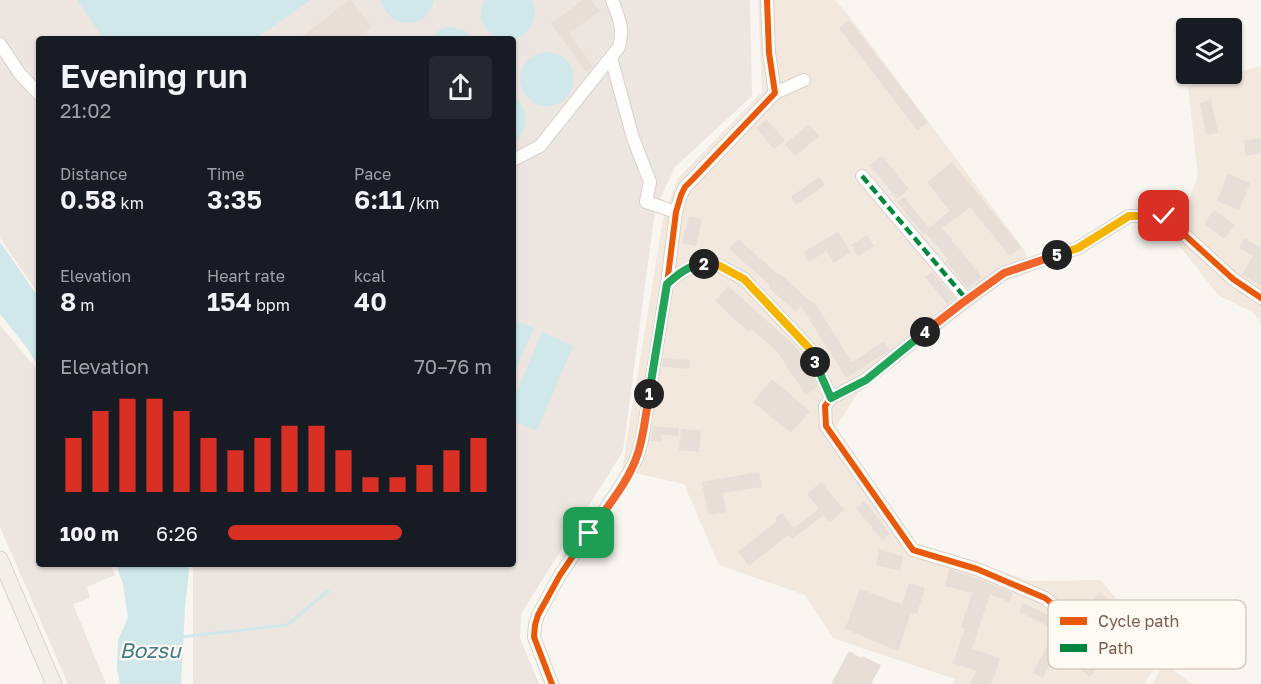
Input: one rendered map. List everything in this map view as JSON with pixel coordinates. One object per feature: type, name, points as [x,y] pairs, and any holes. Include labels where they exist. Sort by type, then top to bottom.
[{"type":"main road","points":[[0,559],[54,684]]},
{"type":"street","points":[[516,158],[540,146],[619,47],[622,34],[612,0]]},
{"type":"street","points":[[766,0],[769,53],[775,93]]},
{"type":"street","points":[[0,44],[20,74],[36,91]]},
{"type":"street","points":[[611,58],[633,138],[650,182],[646,202],[676,212]]},
{"type":"street","points":[[552,684],[534,637],[535,625],[560,575],[618,490],[638,455],[667,284],[676,212],[681,195],[685,187],[775,93],[804,80]]},
{"type":"street","points":[[862,176],[967,300]]},
{"type":"street","points":[[1048,600],[977,569],[913,550],[826,426],[825,406],[831,398],[866,380],[1004,273],[1078,248],[1129,216],[1164,216],[1233,279],[1261,298]]},
{"type":"street","points":[[667,284],[680,273],[699,264],[718,265],[744,279],[809,348],[831,398]]},
{"type":"shaded area","points":[[0,0],[750,0],[752,96],[675,167],[655,210],[623,451],[521,614],[520,638],[539,684],[193,684],[193,567],[516,567],[516,36],[36,36],[36,291],[0,238]]},
{"type":"shaded area","points":[[758,0],[835,0],[851,18],[1025,251],[1031,272],[1005,281],[858,393],[836,427],[913,543],[1031,581],[1101,580],[1117,600],[1048,600],[1048,669],[1154,669],[1144,684],[952,684],[955,679],[833,638],[805,595],[719,565],[684,484],[622,470],[663,219],[678,178],[762,92]]},
{"type":"shaded area","points":[[1261,66],[1261,324],[1253,312],[1218,295],[1167,230],[1183,213],[1198,176],[1188,86],[1242,84],[1242,71]]},
{"type":"shaded area","points":[[0,325],[36,368],[36,567],[111,567],[115,575],[87,587],[90,598],[73,604],[106,684],[68,684],[0,527]]},
{"type":"shaded area","points":[[1161,669],[1172,669],[1192,684],[1152,684]]},
{"type":"water","points":[[77,0],[311,0],[259,36],[102,36]]},
{"type":"water","points":[[381,0],[434,0],[424,17],[416,22],[408,23],[391,17]]},
{"type":"water","points":[[484,0],[532,0],[535,14],[529,30],[516,38],[516,36],[495,36],[490,33],[483,25],[481,14]]},
{"type":"water","points":[[457,28],[471,36],[431,36],[443,29]]},
{"type":"water","points":[[542,52],[552,52],[562,56],[570,64],[574,79],[570,94],[562,102],[552,106],[542,106],[532,102],[524,94],[520,84],[520,74],[524,64],[532,56]]},
{"type":"water","points":[[516,98],[523,107],[526,120],[516,140]]},
{"type":"water","points":[[0,242],[36,294],[36,362],[0,314]]},
{"type":"water","points":[[516,320],[534,328],[516,369]]},
{"type":"water","points":[[542,332],[573,346],[537,431],[516,422],[516,394]]},
{"type":"water","name":"Bozsu","points":[[117,567],[188,567],[181,684],[120,684],[117,669],[118,640],[128,618],[123,584]]},
{"type":"building","points":[[349,0],[372,27],[360,36],[303,36]]},
{"type":"building","points":[[583,0],[591,0],[600,11],[569,33],[593,67],[586,72],[551,23]]},
{"type":"building","points":[[849,20],[928,122],[917,130],[839,28]]},
{"type":"building","points":[[1211,100],[1218,133],[1206,135],[1200,103]]},
{"type":"building","points":[[767,119],[785,141],[774,149],[756,128]]},
{"type":"building","points":[[809,124],[819,136],[795,156],[785,144]]},
{"type":"building","points":[[1261,138],[1261,153],[1246,156],[1244,141]]},
{"type":"building","points":[[882,156],[909,189],[897,199],[870,165]]},
{"type":"building","points":[[952,162],[1021,247],[1010,256],[970,207],[956,217],[942,228],[982,277],[968,288],[945,261],[948,259],[925,232],[923,234],[897,202],[904,197],[929,228],[950,211],[927,182]]},
{"type":"building","points":[[1228,174],[1250,183],[1239,210],[1217,201]]},
{"type":"building","points":[[819,177],[825,185],[796,205],[791,197]]},
{"type":"building","points":[[1214,210],[1235,225],[1225,239],[1204,224]]},
{"type":"building","points":[[689,216],[702,219],[696,246],[682,243]]},
{"type":"building","points":[[838,232],[851,252],[834,263],[826,251],[809,262],[803,252]]},
{"type":"building","points":[[867,235],[874,246],[858,256],[851,245]]},
{"type":"building","points":[[1245,238],[1259,247],[1261,244],[1261,286],[1242,274],[1253,256],[1239,248]]},
{"type":"building","points":[[738,239],[812,303],[814,302],[852,362],[884,341],[890,350],[846,378],[801,306],[796,312],[768,287],[770,285],[729,249]]},
{"type":"building","points":[[932,272],[955,298],[947,304],[925,277]]},
{"type":"building","points":[[728,286],[795,346],[807,364],[817,387],[806,395],[778,353],[752,329],[749,332],[715,301]]},
{"type":"building","points":[[663,358],[690,360],[689,369],[662,367]]},
{"type":"building","points":[[772,379],[810,411],[791,433],[753,402]]},
{"type":"building","points":[[653,426],[679,428],[679,436],[661,435],[661,442],[650,441]]},
{"type":"building","points":[[681,429],[701,431],[699,452],[679,450]]},
{"type":"building","points":[[759,472],[762,487],[723,493],[726,512],[708,515],[702,482]]},
{"type":"building","points":[[821,482],[844,510],[830,522],[824,515],[792,539],[788,535],[749,566],[738,552],[777,521],[775,518],[782,513],[794,528],[819,509],[807,494]]},
{"type":"building","points":[[865,501],[890,534],[882,540],[856,508]]},
{"type":"building","points":[[879,550],[903,556],[900,571],[876,565]]},
{"type":"building","points":[[949,569],[1013,593],[1009,602],[990,594],[972,649],[1000,658],[990,684],[969,684],[977,671],[953,663],[965,628],[961,627],[972,593],[945,586]]},
{"type":"building","points":[[909,583],[925,588],[917,614],[911,613],[898,651],[845,629],[860,589],[902,604]]},
{"type":"building","points":[[1100,592],[1109,600],[1093,600]]},
{"type":"building","points":[[1023,603],[1048,615],[1048,626],[1019,612]]},
{"type":"building","points":[[1048,644],[1048,668],[1043,678],[1033,673]]},
{"type":"building","points":[[849,651],[881,665],[871,684],[831,684]]},
{"type":"building","points":[[1080,669],[1096,669],[1090,677]]},
{"type":"waterway","points":[[181,637],[287,625],[328,591]]},
{"type":"marked path","points":[[862,176],[967,300]]},
{"type":"marked path","points":[[667,284],[680,273],[699,264],[718,265],[744,279],[809,348],[831,398]]},
{"type":"cycle path","points":[[552,684],[534,637],[535,625],[560,575],[618,490],[638,455],[667,284],[676,212],[681,195],[685,187],[775,93],[769,53],[767,0]]},
{"type":"cycle path","points":[[1048,600],[977,569],[913,550],[826,426],[825,406],[831,398],[865,380],[1004,273],[1078,248],[1129,216],[1164,216],[1233,279],[1261,298]]},
{"type":"route","points":[[589,533],[632,469],[638,455],[667,284],[680,273],[699,264],[718,265],[744,279],[809,348],[831,398],[866,380],[961,304],[1004,273],[1078,248],[1129,216],[1164,216]]}]
